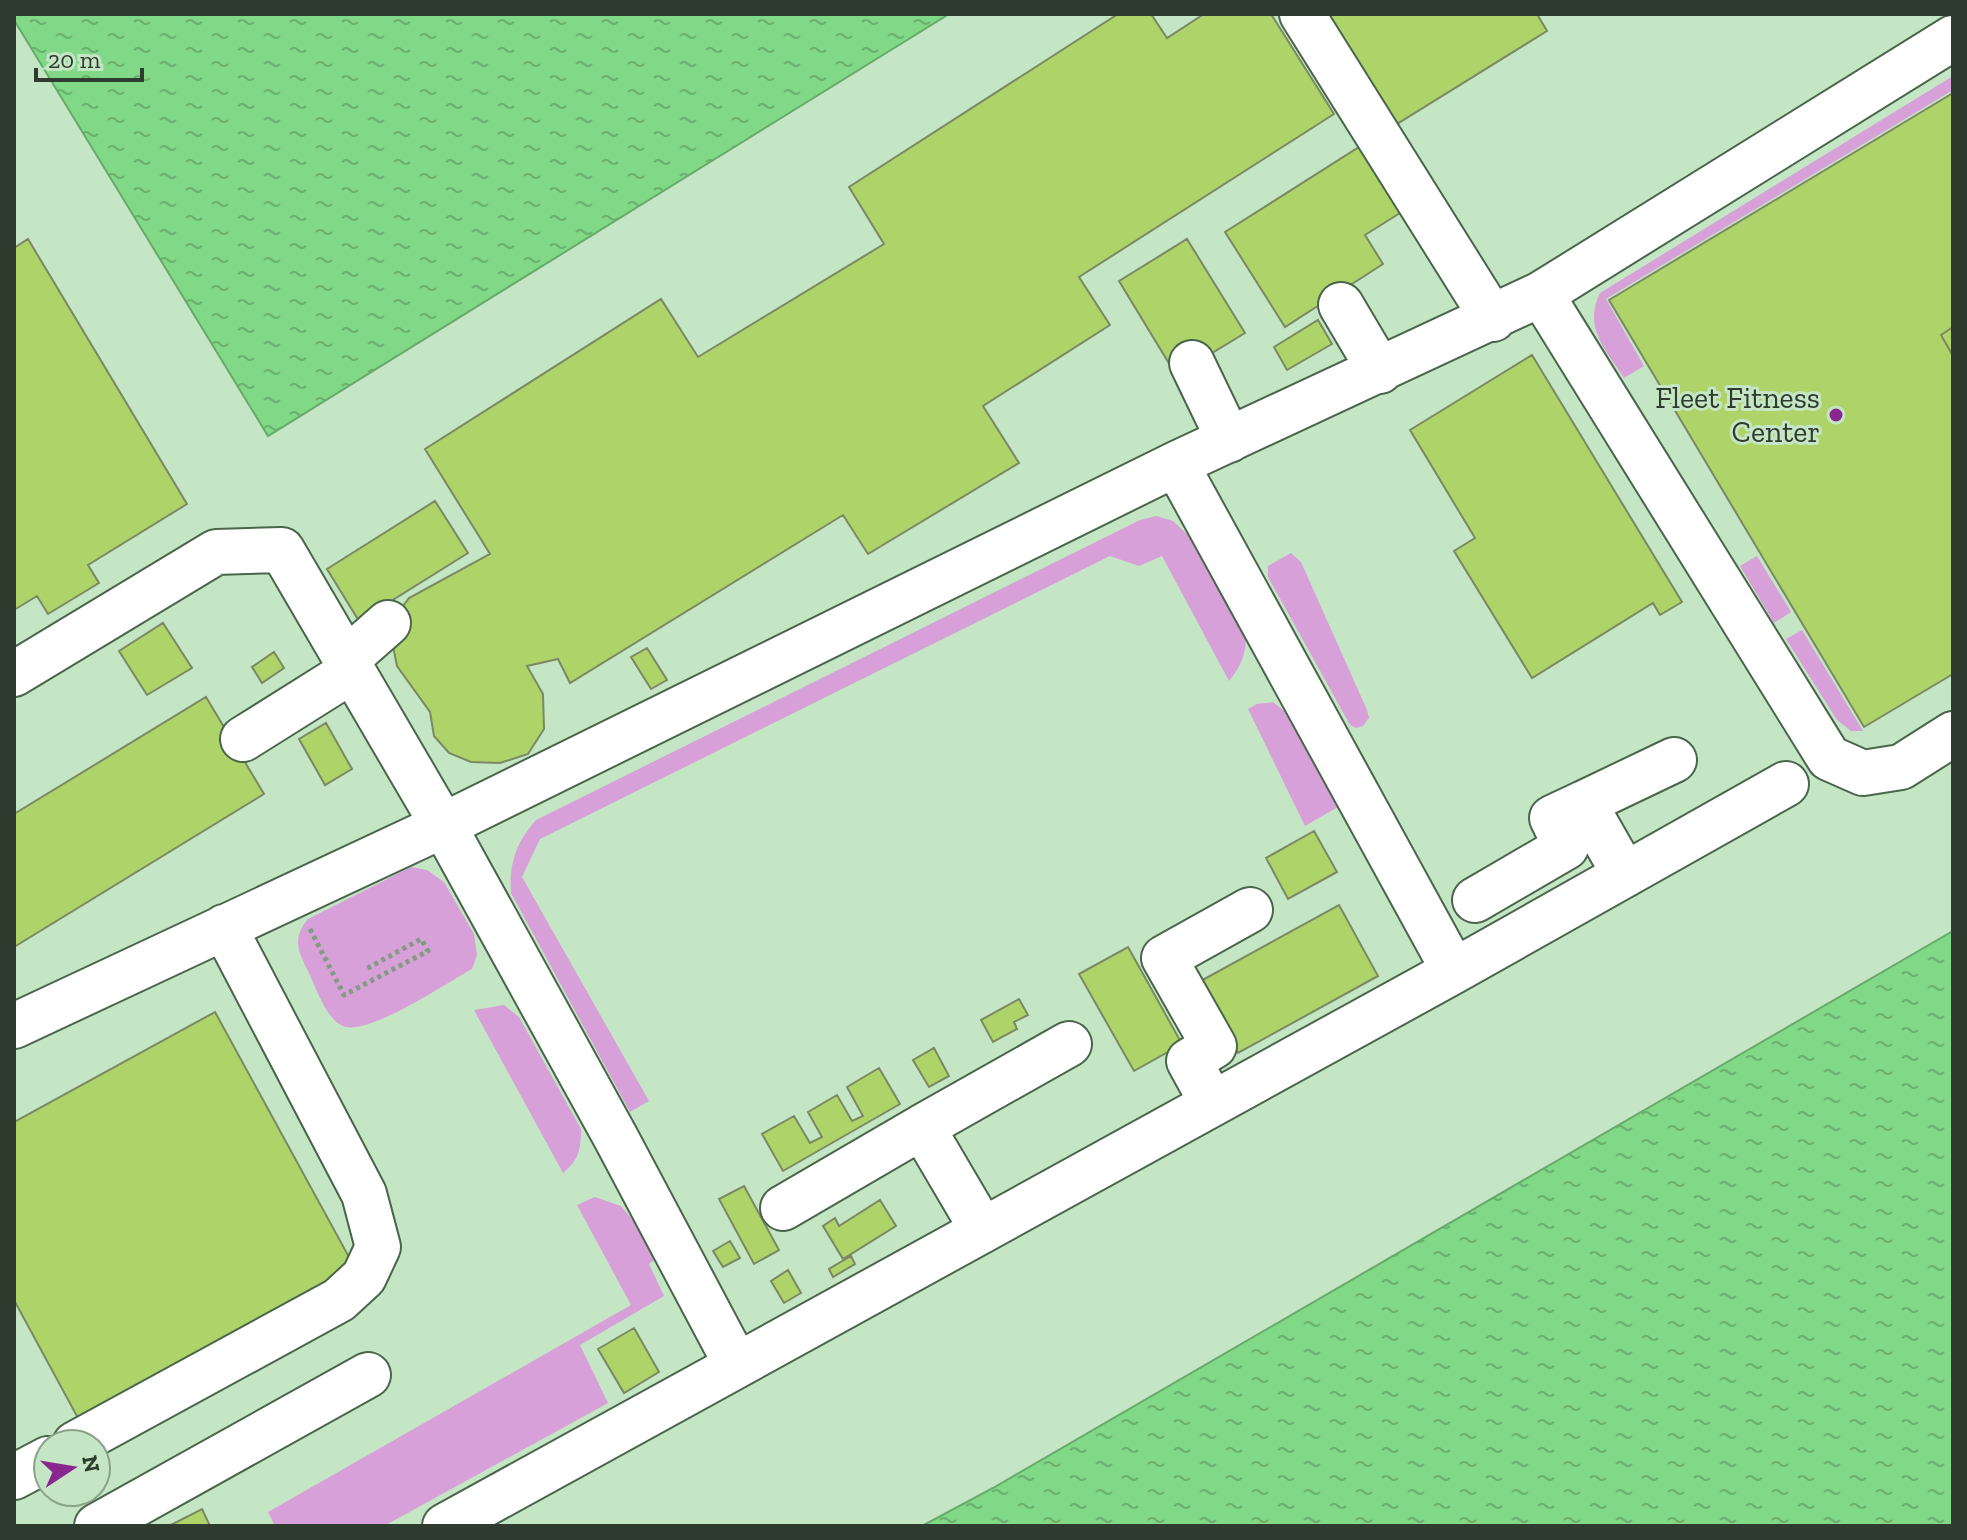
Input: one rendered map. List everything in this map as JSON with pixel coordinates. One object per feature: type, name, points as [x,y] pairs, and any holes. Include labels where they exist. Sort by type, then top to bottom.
[{"type":"street","points":[[1302,14],[1493,319]]},
{"type":"street","points":[[14,1026],[444,825],[1176,464],[1493,319],[1541,294],[1953,38]]},
{"type":"street","points":[[1541,294],[1829,758],[1863,773],[1901,767],[1953,734]]},
{"type":"street","points":[[1341,305],[1380,371]]},
{"type":"street","points":[[1192,363],[1229,440]]},
{"type":"street","points":[[1176,464],[1454,971]]},
{"type":"street","points":[[14,674],[216,552],[282,550],[444,825],[736,1364]]},
{"type":"street","points":[[243,739],[350,665],[388,623]]},
{"type":"street","points":[[1475,900],[1566,847],[1552,818],[1674,760]]},
{"type":"street","points":[[445,1526],[1454,971],[1786,784]]},
{"type":"street","points":[[1584,803],[1625,875]]},
{"type":"street","points":[[1212,1103],[1189,1061],[1214,1046],[1164,958],[1250,910]]},
{"type":"street","points":[[104,1428],[339,1300],[364,1277],[378,1247],[364,1194],[224,927]]},
{"type":"street","points":[[783,1208],[1069,1044]]},
{"type":"street","points":[[922,1127],[982,1229]]},
{"type":"street","points":[[97,1526],[368,1375]]},
{"type":"street","points":[[14,1477],[32,1467]]},
{"type":"path","points":[[309,928],[344,995],[428,951],[421,939],[366,969]]},
{"type":"shaded area","points":[[1953,76],[1953,90],[1606,299],[1644,366],[1624,378],[1595,328],[1595,306],[1600,293]]},
{"type":"shaded area","points":[[1156,516],[1173,521],[1191,538],[1246,636],[1242,660],[1229,681],[1162,556],[1139,566],[1110,556],[540,839],[522,877],[649,1101],[630,1112],[511,893],[515,854],[536,820],[1140,520]]},
{"type":"shaded area","points":[[1291,553],[1301,562],[1367,710],[1369,718],[1363,726],[1356,728],[1350,725],[1268,577],[1268,566]]},
{"type":"shaded area","points":[[1757,556],[1791,612],[1774,623],[1740,566]]},
{"type":"shaded area","points":[[1802,630],[1863,731],[1851,731],[1837,720],[1786,639]]},
{"type":"shaded area","points":[[1273,702],[1287,713],[1338,807],[1305,826],[1248,709]]},
{"type":"shaded area","points":[[411,867],[427,870],[444,882],[474,934],[477,955],[472,969],[427,996],[370,1024],[343,1026],[331,1016],[318,993],[299,949],[300,932],[308,919]]},
{"type":"shaded area","points":[[504,1005],[519,1017],[581,1129],[578,1154],[563,1173],[474,1010]]},
{"type":"shaded area","points":[[595,1197],[621,1206],[648,1238],[657,1258],[649,1264],[664,1296],[580,1345],[608,1403],[384,1526],[275,1526],[268,1512],[631,1305],[577,1205]]},
{"type":"water","points":[[14,14],[949,14],[268,436],[14,20]]},
{"type":"water","points":[[1953,931],[1953,1526],[922,1526],[993,1488]]},
{"type":"building","points":[[1118,14],[1151,14],[1167,38],[1204,14],[1271,14],[1334,114],[1079,277],[1110,325],[983,406],[1019,463],[868,554],[843,515],[570,683],[558,659],[527,666],[543,694],[544,729],[528,754],[500,763],[471,762],[449,753],[434,736],[430,712],[397,666],[391,636],[397,614],[409,598],[490,554],[425,449],[661,299],[698,357],[884,244],[849,187]]},
{"type":"building","points":[[1322,14],[1537,14],[1547,31],[1392,127]]},
{"type":"building","points":[[1953,93],[1953,327],[1941,335],[1953,356],[1953,674],[1864,727],[1609,300]]},
{"type":"building","points":[[1367,142],[1408,208],[1365,235],[1383,264],[1285,327],[1225,232]]},
{"type":"building","points":[[28,239],[187,504],[88,565],[99,583],[48,614],[37,596],[14,610],[14,248]]},
{"type":"building","points":[[1187,239],[1245,333],[1207,356],[1201,346],[1170,365],[1119,281]]},
{"type":"building","points":[[1318,320],[1332,344],[1287,370],[1274,347]]},
{"type":"building","points":[[1953,327],[1953,356],[1941,335]]},
{"type":"building","points":[[1532,355],[1682,602],[1660,615],[1653,603],[1532,678],[1454,551],[1475,538],[1410,430]]},
{"type":"building","points":[[435,501],[468,553],[359,621],[327,569]]},
{"type":"building","points":[[163,623],[192,668],[147,695],[119,651]]},
{"type":"building","points":[[647,648],[667,680],[651,689],[631,657]]},
{"type":"building","points":[[274,652],[284,668],[262,683],[252,667]]},
{"type":"building","points":[[206,697],[264,794],[14,947],[14,814]]},
{"type":"building","points":[[326,723],[352,769],[325,785],[299,739]]},
{"type":"building","points":[[1314,831],[1337,872],[1288,899],[1266,858]]},
{"type":"building","points":[[1339,905],[1378,976],[1238,1053],[1199,982]]},
{"type":"building","points":[[1128,947],[1182,1044],[1134,1071],[1079,974]]},
{"type":"building","points":[[1019,999],[1028,1015],[1014,1022],[1017,1029],[993,1042],[981,1020]]},
{"type":"building","points":[[215,1012],[355,1268],[79,1420],[14,1300],[14,1122]]},
{"type":"building","points":[[934,1048],[949,1076],[929,1087],[913,1060]]},
{"type":"building","points":[[879,1068],[900,1104],[783,1171],[762,1134],[794,1116],[810,1143],[822,1137],[808,1112],[837,1095],[852,1121],[863,1116],[847,1087]]},
{"type":"building","points":[[744,1186],[779,1250],[754,1264],[719,1199]]},
{"type":"building","points":[[880,1200],[896,1226],[843,1259],[823,1226],[835,1218],[839,1226]]},
{"type":"building","points":[[730,1241],[740,1258],[723,1267],[713,1251]]},
{"type":"building","points":[[851,1256],[855,1264],[833,1277],[829,1269]]},
{"type":"building","points":[[788,1270],[801,1293],[784,1303],[771,1281]]},
{"type":"building","points":[[634,1328],[659,1372],[624,1393],[598,1349]]},
{"type":"building","points":[[202,1509],[210,1526],[169,1526]]},
{"type":"place","name":"Fleet Fitness Center","points":[[1836,415]]}]
